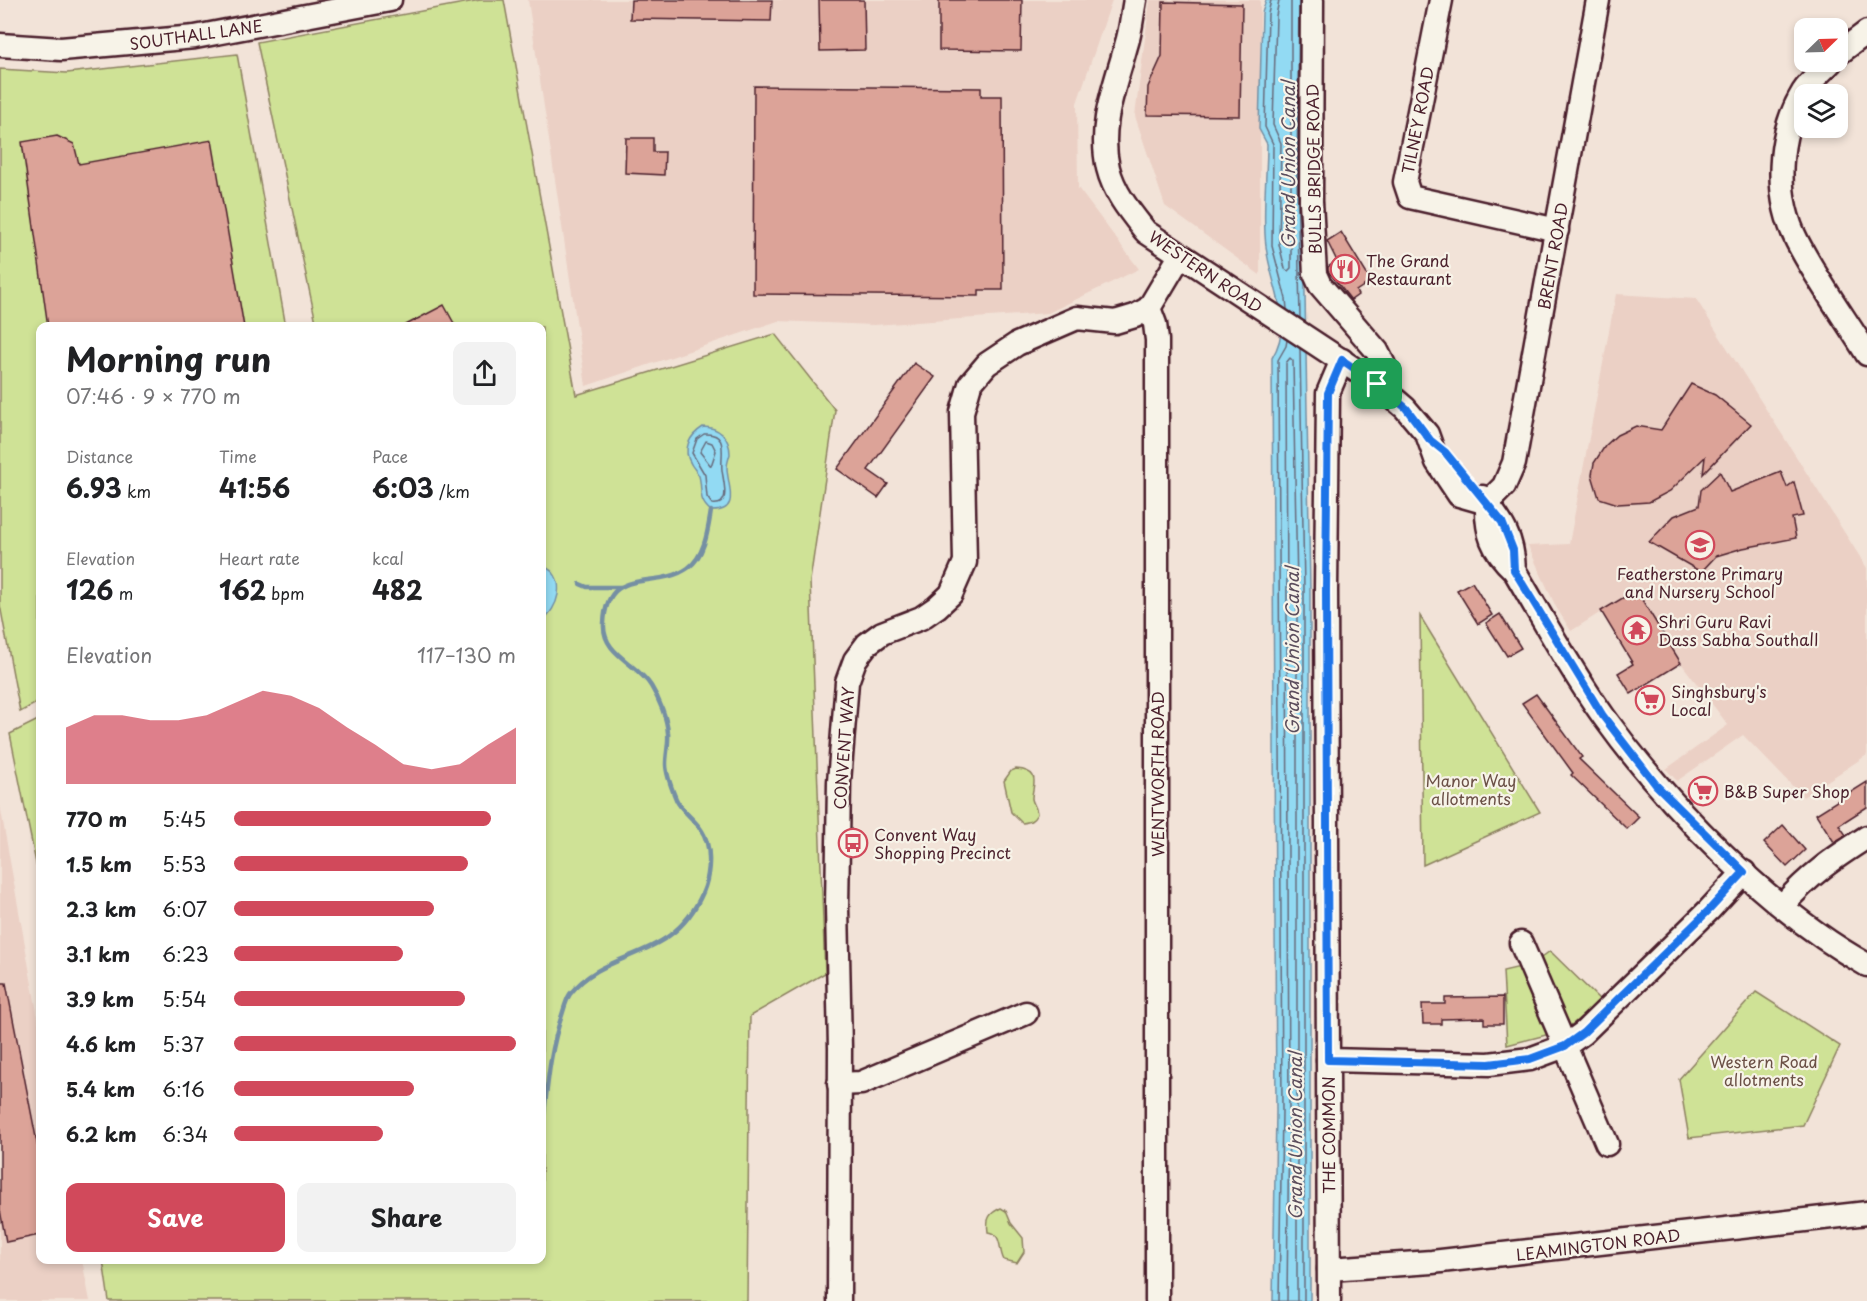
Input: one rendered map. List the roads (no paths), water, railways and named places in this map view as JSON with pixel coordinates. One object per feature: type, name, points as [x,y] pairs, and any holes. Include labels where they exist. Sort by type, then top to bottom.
[{"type":"street","name":"SOUTHALL LANE","points":[[0,45],[61,49],[195,37],[390,0]]},
{"type":"street","name":"WESTERN ROAD","points":[[1135,0],[1127,43],[1107,109],[1105,124],[1108,169],[1124,204],[1146,232],[1377,384],[1406,408],[1430,440],[1437,462],[1459,495],[1486,503]]},
{"type":"street","name":"BULLS BRIDGE ROAD","points":[[1312,0],[1311,201],[1315,274],[1320,285],[1377,351],[1384,365],[1377,384]]},
{"type":"street","name":"TILNEY ROAD","points":[[1441,0],[1405,182],[1410,197],[1557,230]]},
{"type":"street","name":"BRENT ROAD","points":[[1486,503],[1504,486],[1514,463],[1598,0]]},
{"type":"street","points":[[1848,46],[1867,32]]},
{"type":"street","points":[[1822,72],[1804,91],[1787,128],[1780,165],[1785,202],[1796,240],[1867,354]]},
{"type":"street","points":[[1149,308],[1180,256]]},
{"type":"street","name":"CONVENT WAY","points":[[839,1301],[839,782],[847,682],[855,660],[867,644],[882,633],[921,618],[951,594],[965,562],[962,412],[970,384],[987,364],[1017,344],[1077,318],[1115,322],[1135,316],[1149,308]]},
{"type":"street","name":"WENTWORTH ROAD","points":[[1149,308],[1155,324],[1156,340],[1158,1301]]},
{"type":"street","name":"THE COMMON","points":[[1329,1301],[1326,590],[1328,393],[1342,360]]},
{"type":"street","points":[[1486,503],[1486,525],[1500,557],[1514,570],[1610,725],[1657,786],[1744,872],[1816,933],[1867,965]]},
{"type":"street","points":[[1783,905],[1803,881],[1825,863],[1867,837]]},
{"type":"street","points":[[1328,1060],[1489,1064],[1530,1059],[1565,1046],[1583,1033],[1709,910],[1744,872]]},
{"type":"street","points":[[1521,943],[1607,1144]]},
{"type":"street","points":[[839,1084],[861,1083],[1026,1013]]},
{"type":"street","name":"LEAMINGTON ROAD","points":[[1329,1269],[1443,1261],[1867,1213]]},
{"type":"water","name":"Grand Union Canal","points":[[1266,0],[1305,0],[1303,175],[1310,590],[1310,1301],[1273,1301],[1276,1111],[1272,358],[1279,344],[1281,317],[1266,246],[1267,144],[1259,129],[1262,13]]},
{"type":"water","points":[[703,427],[718,431],[728,443],[730,454],[727,468],[731,496],[727,507],[721,510],[711,511],[704,503],[699,476],[688,458],[688,443]]},
{"type":"water","points":[[546,569],[557,579],[558,594],[556,602],[546,617]]},
{"type":"waterway","points":[[546,1097],[554,1044],[570,994],[585,979],[602,968],[639,952],[674,932],[690,915],[707,880],[709,855],[705,836],[679,805],[668,777],[666,764],[668,733],[662,709],[645,678],[614,651],[605,634],[604,624],[607,605],[613,593],[623,586],[675,575],[694,563],[705,542],[711,511]]},
{"type":"waterway","points":[[580,584],[587,587],[621,587]]},
{"type":"place","name":"The Grand Restaurant","points":[[1345,269]]},
{"type":"place","name":"Featherstone Primary and Nursery School","points":[[1700,545]]},
{"type":"place","name":"Shri Guru Ravi Dass Sabha Southall","points":[[1637,630]]},
{"type":"place","name":"Singhsbury's Local","points":[[1650,700]]},
{"type":"place","name":"B&B Super Shop","points":[[1703,791]]},
{"type":"place","name":"Convent Way Shopping Precinct","points":[[853,843]]},
{"type":"park label","name":"Manor Way allotments","points":[[1471,789]]},
{"type":"park label","name":"Western Road allotments","points":[[1764,1070]]}]
